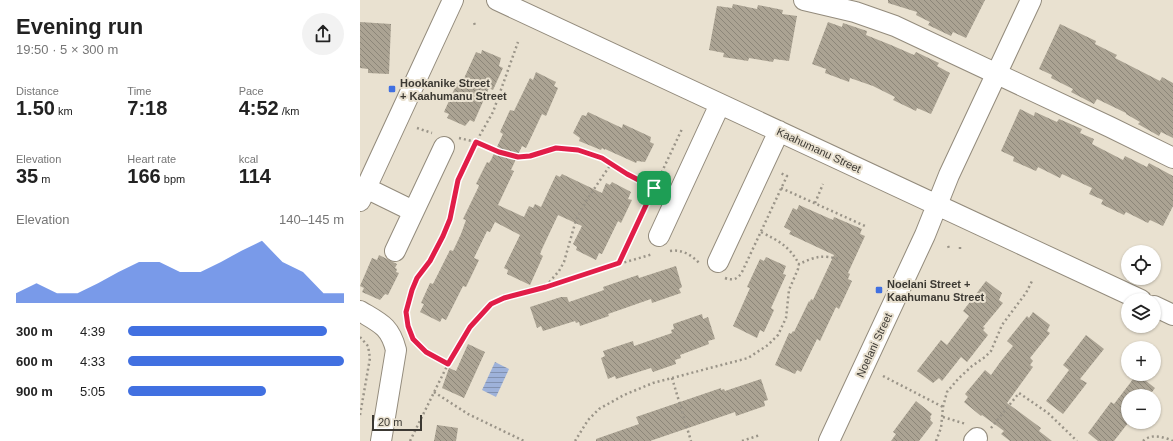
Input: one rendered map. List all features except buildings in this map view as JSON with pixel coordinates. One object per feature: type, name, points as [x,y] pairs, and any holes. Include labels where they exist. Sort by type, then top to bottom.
[{"type":"street","points":[[413,211],[363,195],[453,0]]},
{"type":"street","name":"Kaahumanu Street","points":[[497,0],[1126,293]]},
{"type":"street","points":[[804,0],[856,12],[895,26],[1173,158]]},
{"type":"street","name":"Noelani Street","points":[[829,441],[925,235],[949,175],[1031,0]]},
{"type":"street","points":[[660,247],[720,104]]},
{"type":"street","points":[[718,262],[779,131]]},
{"type":"street","points":[[395,250],[445,140]]},
{"type":"street","points":[[1161,309],[1173,315]]},
{"type":"street","points":[[360,311],[388,330],[392,336],[396,350],[381,441]]},
{"type":"path","points":[[474,23],[476,27]]},
{"type":"path","points":[[448,364],[426,352],[413,339],[408,326],[406,312],[417,278],[430,261],[443,236],[450,219],[458,180],[476,142],[493,112],[518,42]]},
{"type":"path","points":[[417,128],[445,140],[476,142],[499,152],[518,157],[530,156],[556,148],[578,150],[602,158],[640,182],[654,188]]},
{"type":"path","points":[[619,263],[682,130]]},
{"type":"path","points":[[546,287],[559,271],[564,262],[576,220],[588,198],[611,164]]},
{"type":"path","points":[[815,203],[823,184]]},
{"type":"path","points":[[781,188],[865,226]]},
{"type":"path","points":[[575,441],[588,420],[599,409],[624,395],[641,387],[748,358],[768,345],[778,335],[786,318],[789,290],[799,264],[787,246],[761,232]]},
{"type":"path","points":[[948,246],[950,250]]},
{"type":"path","points":[[410,441],[448,364],[470,327],[491,304],[504,298],[546,287],[619,263],[660,247],[678,250],[692,256]]},
{"type":"path","points":[[799,264],[814,257],[824,256],[840,259]]},
{"type":"path","points":[[936,441],[941,428],[944,400],[950,387],[990,351],[1002,325],[1026,293],[1032,281]]},
{"type":"path","points":[[360,337],[368,346],[370,358],[360,416]]},
{"type":"path","points":[[883,376],[943,407]]},
{"type":"path","points":[[672,378],[691,441]]},
{"type":"path","points":[[434,392],[468,414],[524,441]]},
{"type":"path","points":[[980,436],[1019,392],[1048,413],[1077,441]]},
{"type":"path","points":[[742,441],[760,435]]},
{"type":"path","points":[[1143,441],[1151,436],[1167,438],[1173,441]]},
{"type":"water","points":[[495,362],[509,369],[496,397],[482,390]]},
{"type":"place","name":"Hookanike Street + Kaahumanu Street","points":[[392,89]]},
{"type":"place","name":"Noelani Street + Kaahumanu Street","points":[[879,290]]},
{"type":"route","points":[[476,142],[499,152],[518,157],[530,156],[556,148],[578,150],[602,158],[640,182],[654,188],[619,263],[546,287],[504,298],[491,304],[470,327],[448,364],[426,352],[418,346],[413,339],[408,326],[406,312],[408,302],[417,278],[430,261],[443,236],[450,219],[458,180],[476,142]]}]
